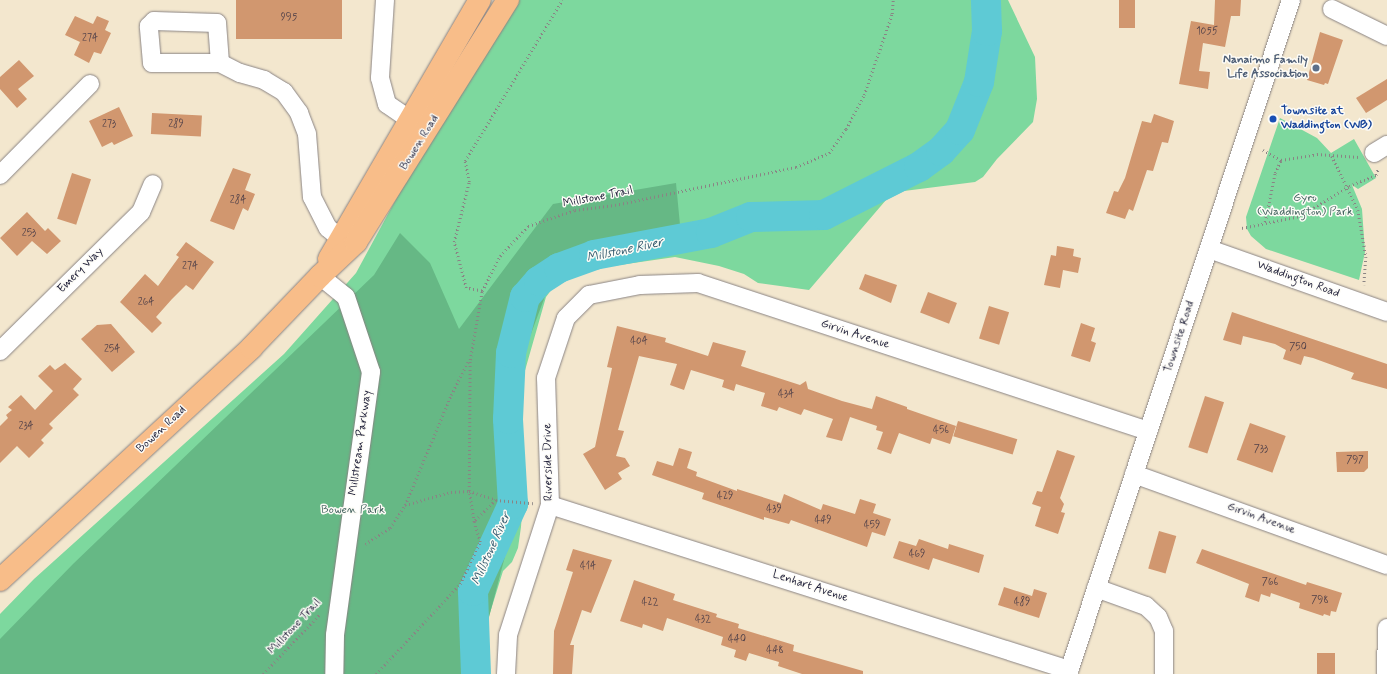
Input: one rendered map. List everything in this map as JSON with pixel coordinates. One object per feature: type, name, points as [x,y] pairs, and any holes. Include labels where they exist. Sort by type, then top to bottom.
[{"type":"main road","name":"Bowen Road","points":[[419,126],[480,0]]},
{"type":"main road","name":"Bowen Road","points":[[0,580],[251,348],[320,276],[345,243],[419,126],[508,0]]},
{"type":"street","points":[[386,0],[380,78],[387,104],[419,126]]},
{"type":"street","name":"Townsite Road","points":[[1069,672],[1291,0]]},
{"type":"street","points":[[1332,9],[1387,36]]},
{"type":"street","points":[[220,63],[240,73],[264,80],[284,92],[299,113],[307,134],[312,197],[328,228],[345,243]]},
{"type":"street","points":[[0,175],[90,84]]},
{"type":"street","name":"Emery Way","points":[[0,351],[141,212],[153,184]]},
{"type":"street","name":"Waddington Road","points":[[1209,249],[1387,312]]},
{"type":"street","name":"Millstream Parkway","points":[[320,276],[346,297],[371,372],[334,635],[334,674]]},
{"type":"street","name":"Girvin Avenue","points":[[566,318],[589,296],[640,285],[698,283],[1148,431]]},
{"type":"street","name":"Riverside Drive","points":[[506,674],[508,635],[550,505],[546,378],[566,318]]},
{"type":"street","name":"Girvin Avenue","points":[[1134,474],[1387,565]]},
{"type":"street","name":"Lenhart Avenue","points":[[550,505],[1069,672]]},
{"type":"street","points":[[1096,588],[1146,606],[1158,617],[1164,631],[1164,674]]},
{"type":"street","points":[[1386,674],[1387,628]]},
{"type":"path","points":[[482,291],[466,288],[454,242],[469,182],[465,160],[562,0]]},
{"type":"path","name":"Millstone Trail","points":[[376,674],[460,584],[480,542],[474,522],[469,491],[470,360],[482,291],[500,256],[528,226],[575,210],[615,205],[796,167],[828,153],[846,129],[864,95],[892,14],[893,0]]},
{"type":"path","points":[[1263,150],[1281,160],[1298,156],[1366,158],[1381,149]]},
{"type":"path","points":[[1242,228],[1265,222],[1300,216],[1349,186],[1376,175],[1381,149]]},
{"type":"path","points":[[1332,156],[1349,186],[1360,223],[1366,258],[1364,285]]},
{"type":"path","points":[[1265,222],[1273,181],[1281,160]]},
{"type":"path","points":[[346,553],[390,528],[405,505],[451,395],[470,360]]},
{"type":"path","points":[[405,505],[451,492],[469,491],[496,500],[550,505]]},
{"type":"path","points":[[474,522],[496,500]]},
{"type":"path","name":"Millstone Trail","points":[[263,674],[340,592]]},
{"type":"green space","name":"Bowen Park","points":[[504,0],[1008,0],[1035,57],[1037,99],[1033,122],[997,159],[983,177],[975,182],[904,191],[886,200],[809,290],[758,283],[744,274],[719,266],[675,257],[585,270],[561,277],[546,297],[516,402],[515,443],[524,485],[521,527],[518,548],[512,562],[503,571],[489,616],[482,674],[0,674],[0,614],[34,579],[284,354],[356,273]]},
{"type":"green space","name":"Gyro (Waddington) Park","points":[[1280,118],[1317,138],[1331,153],[1354,139],[1376,178],[1358,189],[1352,185],[1362,209],[1365,252],[1359,280],[1266,249],[1251,236],[1247,229],[1246,217]]},
{"type":"green space","points":[[676,183],[680,225],[628,259],[550,283],[502,411],[508,545],[474,674],[0,674],[0,639],[73,564],[374,275],[400,233],[430,263],[459,329],[553,204]]},
{"type":"building","points":[[236,0],[342,0],[342,39],[236,39]]},
{"type":"building","points":[[1119,0],[1135,0],[1135,28],[1119,28]]},
{"type":"building","points":[[1215,0],[1241,0],[1240,16],[1231,16],[1225,47],[1203,43],[1199,71],[1210,72],[1208,89],[1179,84],[1191,21],[1214,25]]},
{"type":"building","points":[[75,16],[93,24],[97,16],[109,21],[105,30],[111,33],[101,54],[94,52],[89,63],[74,55],[80,42],[65,35]]},
{"type":"building","points":[[1320,32],[1343,40],[1328,84],[1325,83],[1324,85],[1307,80]]},
{"type":"building","points":[[19,60],[34,76],[18,89],[27,99],[17,108],[0,89],[0,77]]},
{"type":"building","points":[[1387,79],[1387,100],[1366,113],[1356,98]]},
{"type":"building","points":[[119,107],[133,136],[114,145],[112,142],[102,147],[89,121]]},
{"type":"building","points":[[152,113],[202,116],[201,137],[151,134]]},
{"type":"building","points":[[1154,114],[1174,121],[1168,143],[1162,142],[1153,171],[1147,170],[1133,211],[1129,209],[1125,219],[1106,213],[1114,191],[1118,192],[1125,178],[1142,121],[1151,123]]},
{"type":"building","points":[[233,168],[251,174],[245,190],[255,194],[248,211],[243,208],[234,230],[210,221]]},
{"type":"building","points":[[72,173],[91,179],[76,225],[57,219]]},
{"type":"building","points":[[27,212],[45,231],[48,228],[61,241],[47,254],[32,241],[17,256],[0,238]]},
{"type":"building","points":[[186,242],[214,262],[193,290],[186,285],[156,317],[162,323],[152,333],[120,302],[145,274],[158,286],[179,257],[176,255]]},
{"type":"building","points":[[1057,246],[1074,249],[1073,256],[1081,258],[1078,273],[1063,270],[1060,288],[1044,285],[1051,255],[1056,256]]},
{"type":"building","points":[[865,274],[897,285],[891,303],[859,289]]},
{"type":"building","points":[[928,292],[957,303],[949,324],[920,313]]},
{"type":"building","points":[[989,306],[1009,312],[999,345],[979,339]]},
{"type":"building","points":[[1232,312],[1387,364],[1387,389],[1351,379],[1354,373],[1313,358],[1304,356],[1301,365],[1283,359],[1286,350],[1275,344],[1243,336],[1241,345],[1223,340]]},
{"type":"building","points":[[1081,323],[1095,328],[1091,341],[1096,343],[1090,362],[1071,356]]},
{"type":"building","points":[[111,324],[135,352],[112,372],[81,339],[97,325]]},
{"type":"building","points":[[617,326],[666,338],[665,342],[708,356],[713,342],[746,351],[741,366],[800,385],[806,381],[808,389],[842,401],[872,409],[876,396],[907,407],[907,409],[956,426],[950,444],[932,438],[930,444],[899,433],[891,454],[877,449],[883,432],[876,430],[877,426],[850,417],[842,441],[826,437],[833,419],[804,409],[801,415],[779,407],[777,411],[761,406],[765,393],[736,384],[734,391],[722,387],[724,380],[691,370],[684,390],[670,385],[677,364],[639,356],[618,430],[624,431],[616,456],[625,458],[630,466],[618,473],[622,479],[605,490],[583,454],[595,447],[612,368],[607,367]]},
{"type":"building","points":[[65,363],[82,379],[73,389],[79,395],[49,424],[53,428],[41,440],[44,443],[29,458],[17,446],[0,463],[0,426],[8,418],[6,415],[12,410],[8,407],[21,395],[35,410],[53,391],[38,376],[50,365],[55,370]]},
{"type":"building","points":[[1205,396],[1224,402],[1207,454],[1188,447]]},
{"type":"building","points":[[958,421],[1017,439],[1013,454],[953,436]]},
{"type":"building","points":[[1250,423],[1286,436],[1272,473],[1237,460]]},
{"type":"building","points":[[679,448],[692,452],[687,468],[697,472],[696,476],[737,491],[737,489],[781,503],[784,494],[821,510],[823,504],[855,514],[860,499],[876,504],[873,513],[891,519],[885,536],[872,532],[867,547],[791,520],[789,524],[764,517],[764,520],[702,499],[704,493],[652,475],[657,461],[673,466]]},
{"type":"building","points":[[1057,450],[1075,456],[1060,498],[1064,504],[1061,512],[1065,513],[1058,534],[1035,526],[1041,507],[1032,504],[1037,491],[1042,492]]},
{"type":"building","points":[[1368,451],[1368,468],[1364,472],[1337,472],[1336,452]]},
{"type":"building","points":[[1159,531],[1176,536],[1166,573],[1148,568]]},
{"type":"building","points":[[919,539],[948,549],[949,544],[984,555],[979,573],[933,558],[929,570],[893,558],[899,541],[916,546]]},
{"type":"building","points":[[573,549],[612,560],[591,613],[582,610],[570,645],[574,645],[572,674],[553,674],[554,631],[573,572],[566,570]]},
{"type":"building","points":[[1202,549],[1306,585],[1307,582],[1342,593],[1336,612],[1331,611],[1330,616],[1324,614],[1323,616],[1299,608],[1300,603],[1271,593],[1270,597],[1261,594],[1259,602],[1245,597],[1249,584],[1196,563]]},
{"type":"building","points":[[634,580],[675,594],[673,600],[717,614],[716,617],[739,624],[738,628],[794,645],[793,651],[863,671],[863,674],[802,674],[778,666],[779,662],[749,653],[746,661],[734,657],[736,650],[721,645],[723,637],[667,618],[663,631],[643,624],[642,628],[620,621]]},
{"type":"building","points":[[1004,587],[1032,596],[1034,589],[1047,593],[1039,618],[998,605]]},
{"type":"building","points":[[1317,653],[1335,653],[1335,674],[1317,674]]},
{"type":"waterway","name":"Millstone River","points":[[476,674],[473,591],[513,504],[508,419],[511,353],[525,297],[539,281],[559,268],[594,255],[711,233],[751,217],[824,215],[919,167],[941,151],[960,130],[979,82],[987,31],[986,0]]},
{"type":"place","name":"Nanaimo Family Life Association","points":[[1316,68]]},
{"type":"place","name":"Townsite at Waddington (WB)","points":[[1273,119]]}]
